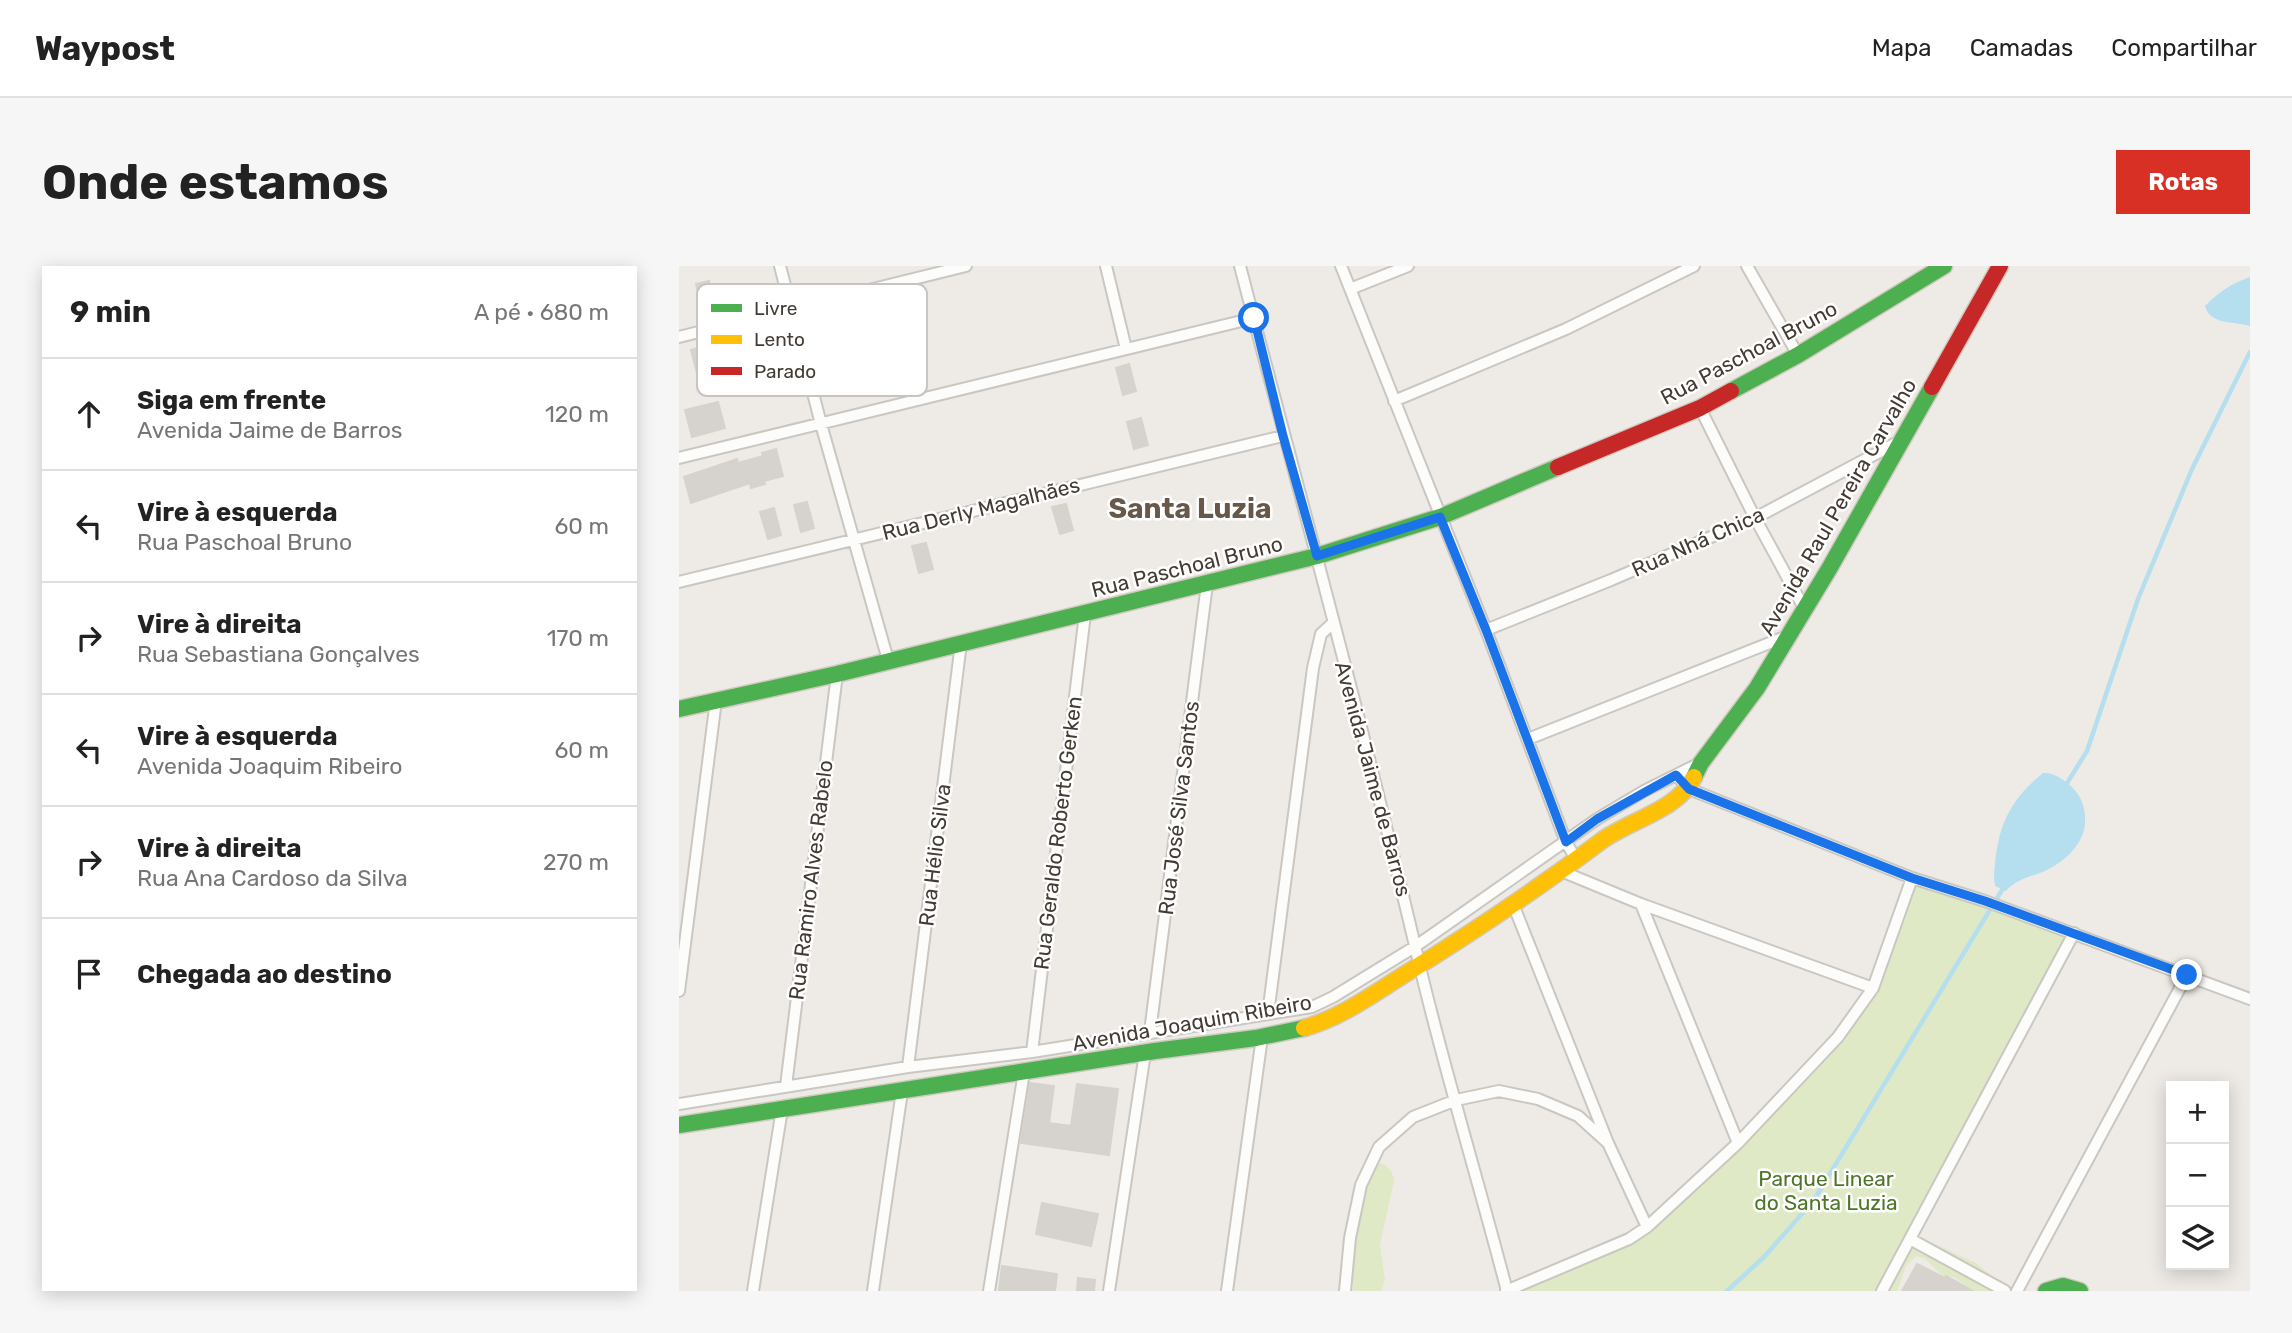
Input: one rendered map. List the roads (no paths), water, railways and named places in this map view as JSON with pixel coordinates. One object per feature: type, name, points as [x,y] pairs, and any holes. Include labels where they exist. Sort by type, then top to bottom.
[{"type":"street","points":[[780,266],[785,284]]},
{"type":"street","points":[[895,284],[966,266]]},
{"type":"street","points":[[1106,266],[1126,349]]},
{"type":"street","name":"Avenida Jaime de Barros","points":[[1240,266],[1507,1291]]},
{"type":"street","points":[[1341,266],[1486,630],[1566,842],[1577,862]]},
{"type":"street","points":[[1350,289],[1408,266]]},
{"type":"street","points":[[1394,401],[1566,329],[1694,266]]},
{"type":"street","points":[[1747,266],[1798,355]]},
{"type":"street","name":"Rua Paschoal Bruno","points":[[679,709],[837,674],[1207,584],[1317,556],[1440,517],[1700,408],[1798,355],[1944,266]]},
{"type":"street","name":"Avenida Raul Pereira Carvalho","points":[[1689,789],[1701,763],[1757,688],[1829,569],[2000,266]]},
{"type":"street","points":[[679,458],[1254,318]]},
{"type":"street","points":[[679,337],[697,333]]},
{"type":"street","points":[[814,396],[888,660]]},
{"type":"street","points":[[1700,408],[1804,608]]},
{"type":"street","name":"Rua Derly Magalhães","points":[[679,582],[1283,436]]},
{"type":"street","name":"Rua Nhá Chica","points":[[1486,630],[1755,518],[1902,440]]},
{"type":"street","name":"Rua José Silva Santos","points":[[1150,1032],[1207,584]]},
{"type":"street","name":"Rua Geraldo Roberto Gerken","points":[[1032,1052],[1085,614]]},
{"type":"street","points":[[1268,1014],[1313,668],[1321,634],[1333,624]]},
{"type":"street","points":[[1528,739],[1787,636]]},
{"type":"street","name":"Rua Hélio Silva","points":[[908,1067],[961,643]]},
{"type":"street","name":"Rua Ramiro Alves Rabelo","points":[[786,1086],[837,674]]},
{"type":"street","points":[[679,991],[716,700]]},
{"type":"street","name":"Avenida Raul Pereira Carvalho","points":[[1676,775],[1701,763]]},
{"type":"street","points":[[1676,775],[1689,789],[1912,878],[2002,907],[2250,999]]},
{"type":"street","name":"Avenida Joaquim Ribeiro","points":[[679,1104],[1312,1007],[1416,946],[1597,819],[1676,775]]},
{"type":"street","name":"Avenida Joaquim Ribeiro","points":[[679,1125],[1262,1037],[1329,1021],[1577,862],[1602,840],[1637,823],[1689,789]]},
{"type":"street","points":[[1561,871],[1641,904],[1873,988]]},
{"type":"street","points":[[1507,1291],[1629,1239],[1647,1227],[1738,1143],[1838,1037],[1873,988],[1912,878]]},
{"type":"street","points":[[1513,904],[1608,1143],[1647,1227]]},
{"type":"street","points":[[1641,904],[1738,1143]]},
{"type":"street","points":[[1882,1291],[2074,933]]},
{"type":"street","points":[[2017,1291],[2187,975]]},
{"type":"street","points":[[1227,1291],[1262,1037]]},
{"type":"street","points":[[1109,1291],[1145,1053]]},
{"type":"street","points":[[989,1291],[1024,1072]]},
{"type":"street","points":[[873,1291],[902,1091]]},
{"type":"street","points":[[1345,1291],[1350,1238],[1361,1185],[1379,1147],[1413,1118],[1456,1100],[1499,1091],[1538,1099],[1578,1116],[1608,1143]]},
{"type":"street","points":[[753,1291],[782,1109]]},
{"type":"street","points":[[1910,1239],[2005,1291]]},
{"type":"street","points":[[2052,1288],[2069,1284],[2080,1291]]},
{"type":"water","points":[[2250,277],[2250,326],[2217,319],[2208,312],[2205,306],[2215,296]]},
{"type":"water","points":[[2043,773],[2059,777],[2077,794],[2085,813],[2083,835],[2074,850],[2060,862],[2019,881],[2006,891],[1995,886],[1994,879],[1997,847],[2005,820],[2020,796]]},
{"type":"waterway","points":[[2064,788],[2087,751],[2138,599],[2192,469],[2250,352]]},
{"type":"waterway","points":[[1727,1291],[1764,1257],[1814,1200],[2005,885]]},
{"type":"district","name":"Santa Luzia","points":[[1190,508]]},
{"type":"park label","name":"Parque Linear do Santa Luzia","points":[[1826,1191]]}]
